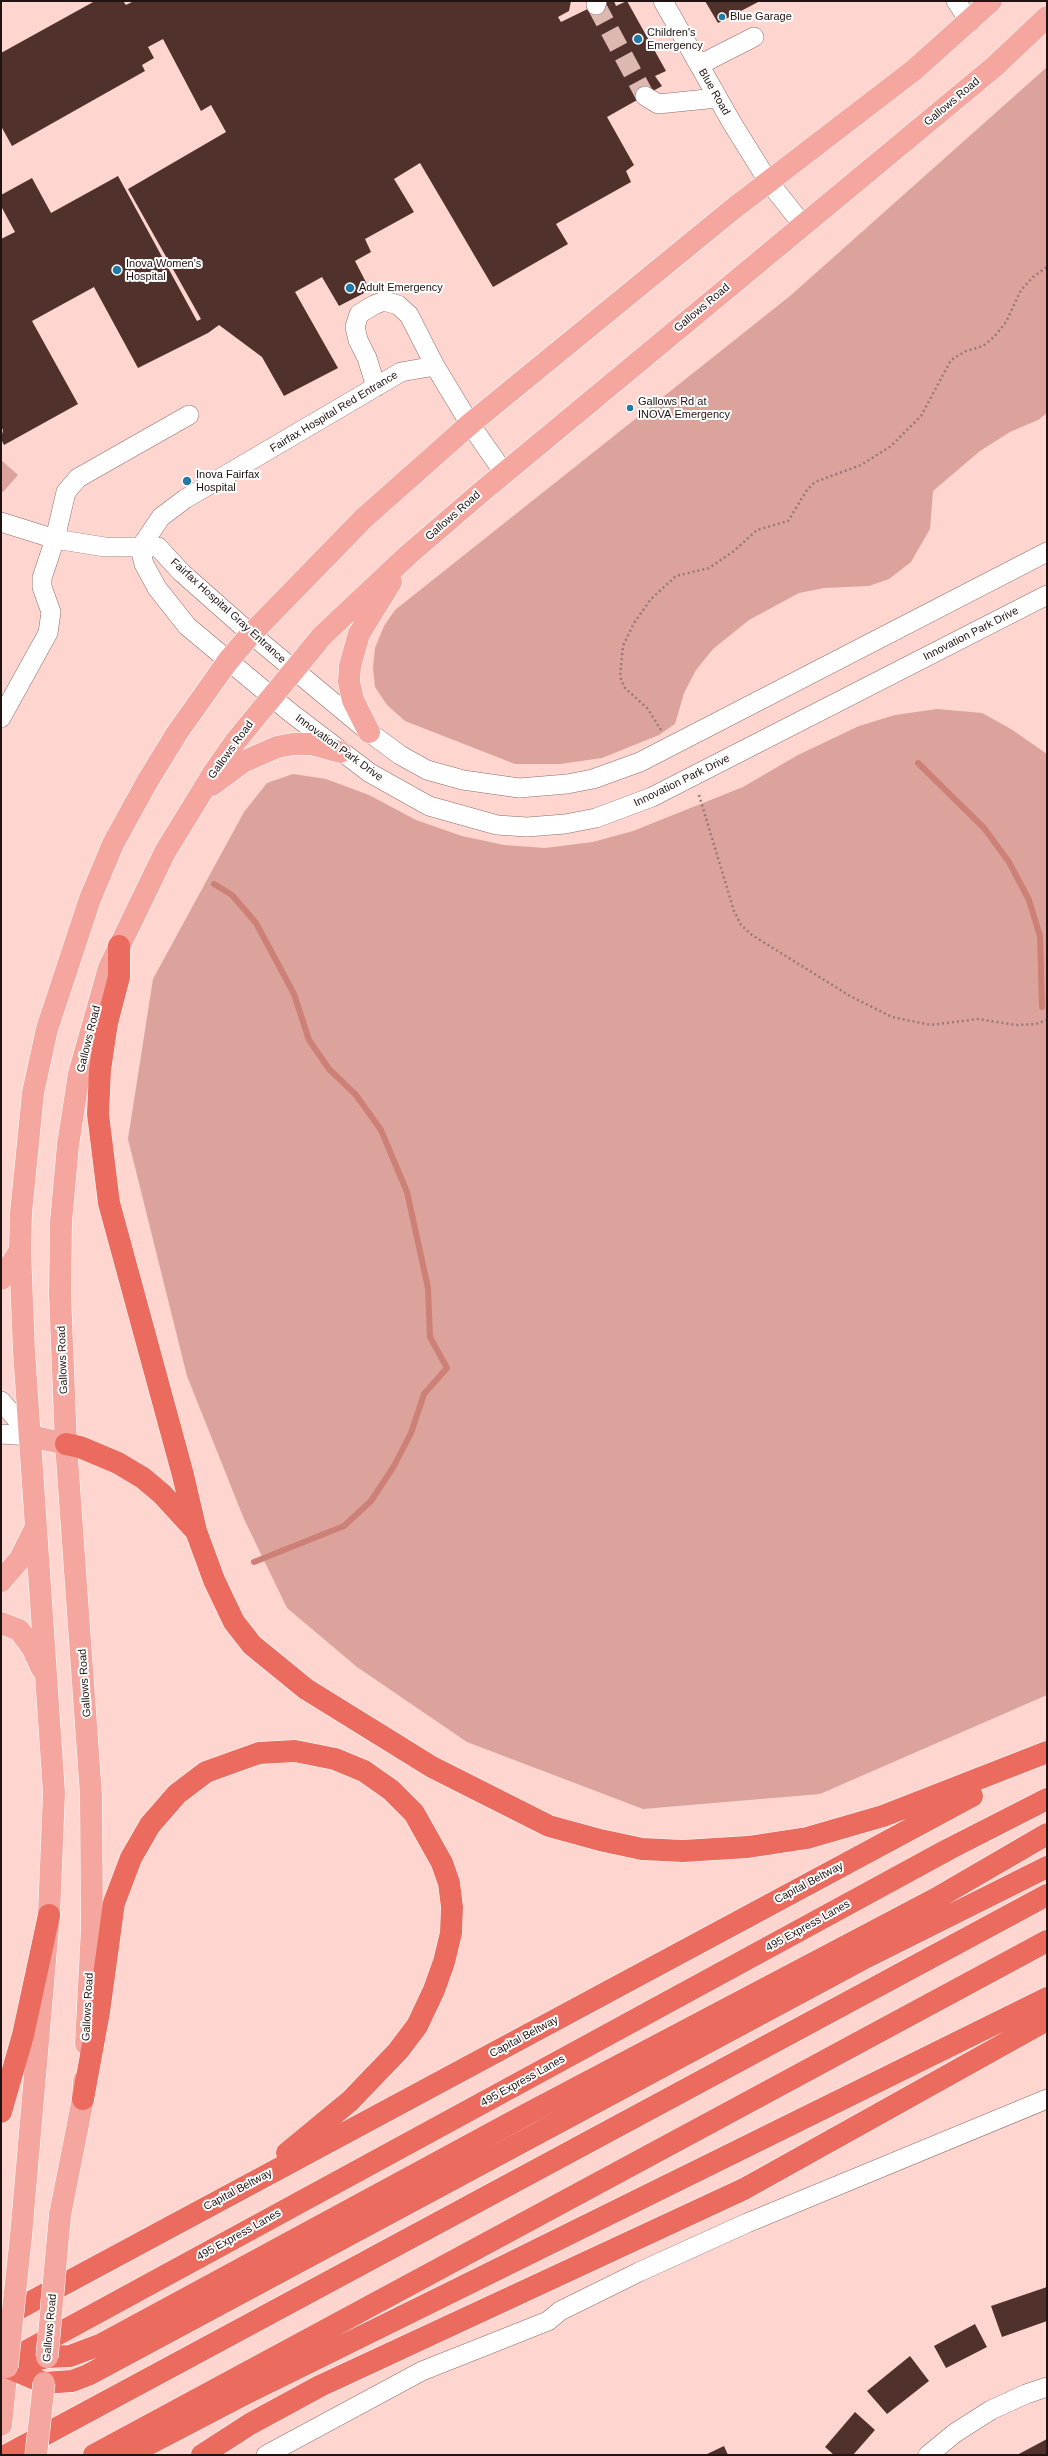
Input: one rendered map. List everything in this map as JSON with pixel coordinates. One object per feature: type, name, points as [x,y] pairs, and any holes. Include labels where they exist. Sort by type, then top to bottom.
[{"type":"highway","points":[[119,946],[119,977],[107,1023],[100,1070],[98,1114],[102,1160],[109,1203],[183,1475],[196,1531],[214,1580],[234,1622],[252,1645],[306,1688],[432,1767],[549,1826],[600,1840],[642,1849],[683,1851],[748,1847],[807,1838],[883,1816],[1047,1752]]},
{"type":"highway","points":[[66,1444],[80,1447],[118,1463],[143,1478],[162,1494],[196,1531]]},
{"type":"highway","points":[[82,2099],[99,2012],[114,1902],[131,1858],[159,1814],[177,1794],[206,1772],[259,1753],[295,1751],[335,1759],[364,1771],[391,1790],[414,1813],[442,1863],[449,1883],[452,1907],[451,1933],[444,1962],[434,1990],[417,2026],[398,2052],[350,2101],[253,2182]]},
{"type":"highway","name":"Capital Beltway","points":[[1,2318],[1047,1756]]},
{"type":"highway","name":"495 Express Lanes","points":[[4,2366],[949,1849],[1047,1799]]},
{"type":"highway","points":[[4,2366],[47,2357],[70,2356],[91,2350],[527,2114],[937,1898],[1047,1834]]},
{"type":"highway","points":[[4,2366],[44,2383],[72,2381],[88,2376],[861,1960],[1047,1866]]},
{"type":"highway","points":[[7,2455],[1047,1895]]},
{"type":"highway","points":[[1,2112],[23,2035],[50,1915]]},
{"type":"highway","points":[[94,2455],[1047,1942]]},
{"type":"highway","points":[[128,2455],[252,2390],[1047,1998]]},
{"type":"highway","points":[[202,2455],[250,2424],[320,2386],[744,2189],[1047,2020]]},
{"type":"main road","points":[[1,2425],[4,2366],[21,2236],[50,1915],[54,1794],[35,1528],[31,1436],[24,1352],[20,1251],[21,1213],[33,1093],[47,1029],[90,899],[113,844],[147,782],[206,690],[251,634],[364,518],[470,424],[768,181],[914,70],[970,22],[991,1]]},
{"type":"main road","name":"Gallows Road","points":[[36,2455],[60,2215],[82,2099],[92,1941],[91,1795],[66,1444],[60,1294],[61,1222],[68,1145],[79,1074],[109,968],[165,852],[200,794],[235,742],[322,636],[408,554],[994,67],[1047,17]]},
{"type":"main road","points":[[369,732],[353,700],[349,682],[354,649],[372,611],[408,554]]},
{"type":"main road","points":[[200,794],[243,762],[277,748],[293,744],[312,744],[340,752]]},
{"type":"main road","points":[[1,1279],[20,1251]]},
{"type":"main road","points":[[31,1436],[66,1444]]},
{"type":"main road","points":[[1,1581],[20,1559],[35,1528]]},
{"type":"main road","points":[[1,1623],[19,1630],[32,1647],[47,1687]]},
{"type":"street","name":"Blue Road","points":[[663,1],[717,98],[768,181],[803,225]]},
{"type":"street","points":[[956,1],[970,22]]},
{"type":"street","points":[[699,66],[754,37]]},
{"type":"street","points":[[645,96],[658,104],[717,98]]},
{"type":"street","points":[[376,387],[367,358],[358,340],[355,327],[359,314],[384,301],[398,305],[409,315],[435,366],[470,424],[504,473]]},
{"type":"street","name":"Fairfax Hospital Red Entrance","points":[[140,548],[161,517],[185,499],[401,372],[435,366]]},
{"type":"street","points":[[1,718],[48,633],[50,612],[42,587],[42,578],[55,539],[66,492],[78,478],[189,415]]},
{"type":"street","name":"Fairfax Hospital Gray Entrance","points":[[1,522],[55,539],[105,547],[158,547],[181,572],[251,634],[294,669]]},
{"type":"street","name":"Innovation Park Drive","points":[[140,548],[144,564],[157,588],[187,626],[271,697],[340,752],[379,779],[429,806],[504,826],[527,827],[596,818],[652,797],[1047,595]]},
{"type":"street","points":[[294,669],[369,732],[400,755],[427,770],[489,785],[519,788],[545,787],[593,778],[640,762],[1047,552]]},
{"type":"street","points":[[1,1401],[31,1436]]},
{"type":"street","points":[[1,1434],[31,1436]]},
{"type":"street","points":[[266,2455],[422,2372],[548,2321],[560,2311],[639,2272],[754,2220],[1047,2099]]},
{"type":"street","points":[[928,2455],[955,2433],[991,2410],[1026,2394],[1047,2387]]},
{"type":"path","points":[[670,746],[648,709],[624,686],[620,676],[623,646],[634,623],[651,599],[676,576],[709,568],[734,551],[757,530],[788,521],[807,490],[815,482],[861,465],[891,446],[921,416],[951,360],[966,351],[983,346],[994,337],[1006,322],[1021,290],[1033,277],[1047,267]]},
{"type":"path","points":[[689,779],[704,810],[734,910],[741,925],[752,935],[850,996],[892,1017],[931,1025],[978,1019],[1016,1025],[1036,1024],[1047,1020]]},
{"type":"shaded area","points":[[1047,67],[1047,413],[1038,420],[1010,432],[980,451],[933,491],[930,529],[911,562],[889,579],[869,586],[824,588],[799,593],[749,620],[713,649],[696,670],[684,693],[675,724],[659,735],[602,758],[560,764],[515,764],[405,721],[387,705],[375,687],[373,668],[375,648],[384,626],[395,610],[790,296]]},
{"type":"shaded area","points":[[1,460],[18,475],[3,492],[1,491]]},
{"type":"shaded area","points":[[937,709],[982,713],[1011,729],[1047,754],[1047,1695],[820,1794],[643,1809],[467,1742],[357,1667],[287,1608],[244,1519],[187,1376],[128,1139],[153,979],[244,812],[267,783],[293,774],[326,779],[369,795],[416,820],[462,836],[504,845],[545,848],[593,842],[633,831],[743,787],[798,755],[859,726],[895,715]]},
{"type":"building","points":[[95,1],[123,1],[126,5],[134,1],[571,1],[569,11],[558,17],[561,22],[604,1],[614,1],[616,6],[627,1],[666,71],[655,76],[662,86],[607,117],[634,165],[626,171],[631,182],[556,224],[568,244],[493,287],[420,163],[394,179],[414,212],[365,239],[371,252],[355,261],[370,290],[339,306],[322,277],[295,292],[338,368],[284,396],[262,357],[219,325],[208,333],[138,368],[94,287],[32,321],[78,404],[4,445],[1,439],[3,430],[1,427],[1,239],[15,232],[1,206],[1,195],[32,178],[51,213],[118,176],[197,321],[201,319],[128,189],[226,132],[211,105],[201,111],[163,39],[148,47],[154,58],[142,65],[145,71],[12,146],[1,126],[1,53]]},
{"type":"building","name":"Blue Garage","points":[[705,1],[760,1],[718,23]]},
{"type":"building","points":[[1047,2287],[1047,2321],[1002,2337],[991,2306]]},
{"type":"building","points":[[975,2324],[987,2347],[946,2368],[934,2346]]},
{"type":"building","points":[[910,2356],[929,2381],[887,2414],[867,2391]]},
{"type":"building","points":[[855,2412],[875,2430],[853,2455],[834,2455],[825,2447]]},
{"type":"building","points":[[1047,2439],[1047,2455],[1017,2455]]},
{"type":"building","points":[[724,2446],[728,2455],[705,2455]]},
{"type":"waterway","points":[[918,763],[984,828],[1009,862],[1029,900],[1040,936],[1042,1007]]},
{"type":"waterway","points":[[214,884],[232,895],[256,923],[294,994],[309,1040],[329,1069],[356,1095],[381,1130],[407,1192],[428,1288],[430,1337],[447,1368],[424,1394],[411,1433],[394,1466],[371,1501],[344,1526],[254,1562]]},
{"type":"tunnel","points":[[596,5],[645,96]]},
{"type":"place","name":"Blue Garage","points":[[722,17]]},
{"type":"place","name":"Children's Emergency","points":[[638,39]]},
{"type":"place","name":"Inova Women's Hospital","points":[[117,270]]},
{"type":"place","name":"Adult Emergency","points":[[350,288]]},
{"type":"place","name":"Gallows Rd at INOVA Emergency","points":[[630,408]]},
{"type":"place","name":"Inova Fairfax Hospital","points":[[187,481]]}]
